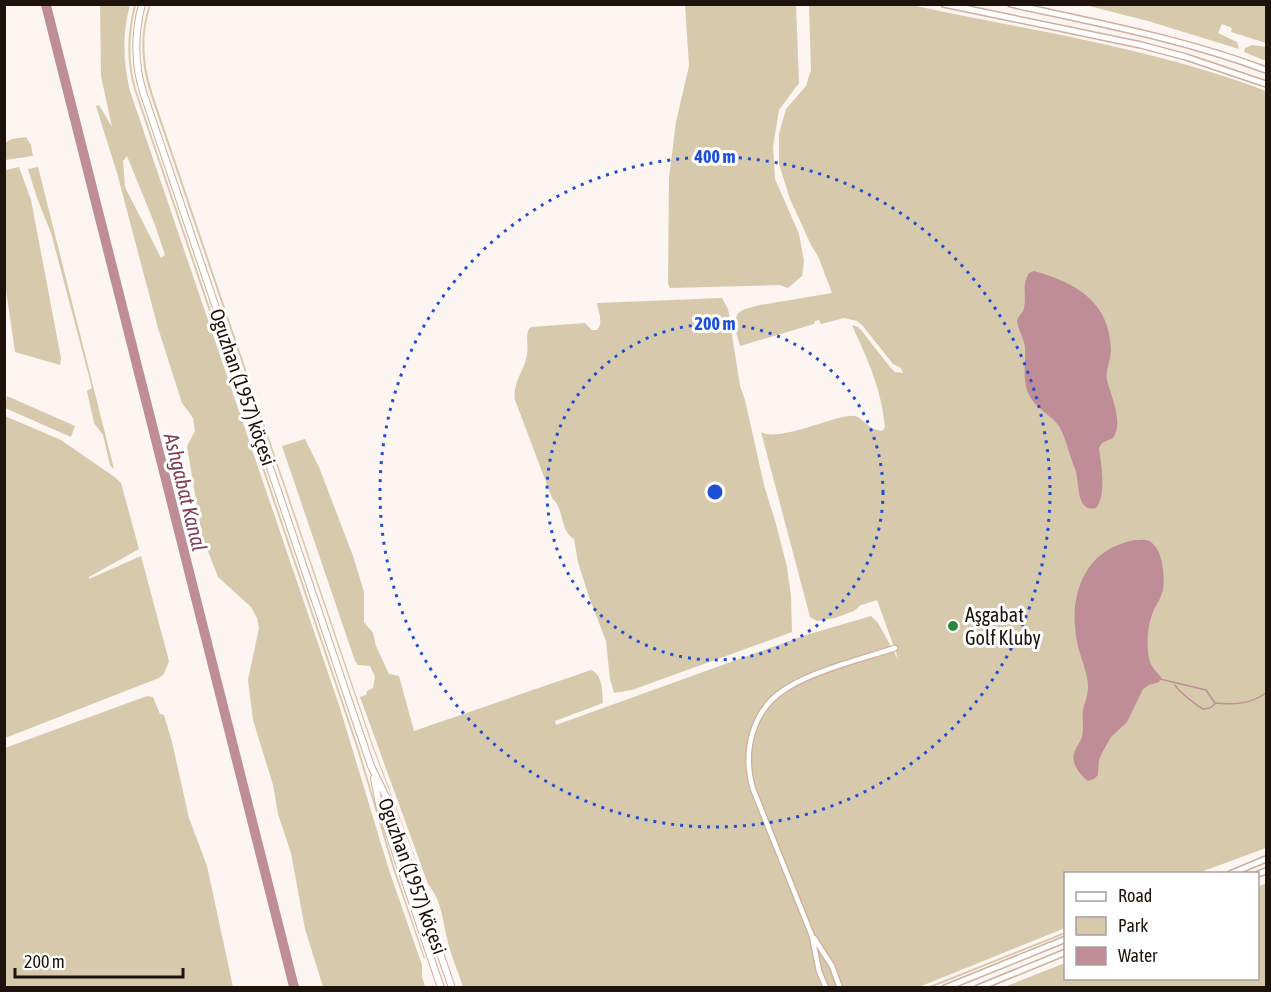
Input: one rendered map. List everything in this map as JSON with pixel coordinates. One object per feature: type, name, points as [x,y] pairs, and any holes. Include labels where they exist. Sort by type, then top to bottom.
[{"type":"main road","name":"Oguzhan (1957) köçesi","points":[[142,4],[137,26],[136,47],[136,62],[141,86],[371,766],[379,804],[441,987]]},
{"type":"main road","name":"Oguzhan (1957) köçesi","points":[[371,766],[388,801],[452,987]]},
{"type":"street","points":[[944,4],[1141,45],[1186,57],[1266,84]]},
{"type":"street","points":[[1011,4],[1159,37],[1266,70]]},
{"type":"street","points":[[826,987],[819,971],[812,936],[753,789],[748,760],[752,734],[768,704],[787,687],[895,648]]},
{"type":"street","points":[[1233,872],[1266,859]]},
{"type":"street","points":[[812,936],[832,966],[840,987]]},
{"type":"street","points":[[945,987],[1064,939]]},
{"type":"street","points":[[978,987],[1064,952]]},
{"type":"green space","points":[[906,4],[1133,51],[1266,91],[1266,848],[1201,872],[1064,872],[1064,928],[919,987],[463,987],[450,950],[439,903],[428,884],[360,697],[373,688],[375,677],[370,666],[358,665],[355,661],[282,446],[305,439],[319,467],[353,556],[364,592],[364,622],[373,633],[376,646],[389,674],[399,676],[414,731],[591,670],[595,672],[601,684],[603,703],[555,721],[556,725],[803,636],[871,616],[878,623],[899,661],[877,600],[835,618],[817,621],[810,617],[761,432],[779,434],[791,432],[849,416],[858,417],[872,428],[882,431],[885,427],[877,387],[852,325],[861,330],[895,372],[903,373],[901,368],[893,364],[857,321],[844,318],[821,324],[819,320],[814,324],[740,346],[734,324],[738,313],[745,309],[832,293],[818,256],[790,199],[779,164],[779,134],[786,109],[806,86],[811,70],[809,5]]},
{"type":"green space","points":[[100,5],[130,5],[124,48],[130,91],[339,705],[389,870],[422,965],[425,987],[323,987],[305,929],[291,853],[253,720],[248,680],[259,628],[257,618],[251,607],[218,577],[202,536],[187,446],[195,431],[193,418],[182,403],[158,328],[117,173],[96,106],[99,105],[112,127],[101,76]],"holes":[[[127,156],[165,255],[161,258],[125,187],[123,161]]]},
{"type":"green space","points":[[134,5],[136,5],[130,47],[136,89],[359,749],[424,959],[393,869],[357,749],[134,89],[128,47]]},
{"type":"green space","points":[[149,5],[151,5],[144,48],[152,92],[373,745],[429,895],[372,746],[150,93],[142,49]]},
{"type":"green space","points":[[685,5],[796,5],[799,83],[779,110],[773,147],[775,179],[799,234],[804,261],[802,276],[788,288],[780,285],[670,288],[668,283],[669,178],[676,122],[689,66]]},
{"type":"green space","points":[[1085,5],[1266,5],[1266,43],[1231,32],[1232,28],[1222,24],[1218,33],[1237,42],[1239,49],[1148,21]]},
{"type":"green space","points":[[1252,45],[1266,47],[1266,61],[1244,52],[1245,48]]},
{"type":"green space","points":[[26,137],[31,145],[33,156],[5,160],[5,143],[12,139]]},
{"type":"green space","points":[[19,167],[31,200],[61,358],[60,365],[15,352],[5,283],[4,172]]},
{"type":"green space","points":[[38,167],[114,469],[110,465],[103,435],[94,423],[87,391],[92,388],[51,233],[28,169]]},
{"type":"green space","points":[[722,298],[728,309],[740,386],[787,567],[792,632],[632,690],[614,693],[610,679],[606,641],[578,562],[574,539],[566,530],[559,508],[552,498],[515,400],[515,388],[527,354],[528,332],[531,327],[585,323],[592,330],[597,330],[600,320],[597,303]]},
{"type":"green space","points":[[7,396],[75,426],[71,437],[5,408]]},
{"type":"green space","points":[[5,416],[61,440],[121,483],[139,549],[89,579],[141,556],[169,661],[164,674],[159,678],[5,738]]},
{"type":"green space","points":[[147,696],[153,697],[160,714],[164,715],[172,742],[189,818],[207,866],[233,987],[5,987],[5,748]]},
{"type":"green space","points":[[1266,883],[1266,987],[1004,987],[1064,963],[1064,980],[1259,980],[1259,886]]},
{"type":"green space","points":[[1064,932],[1064,934],[933,987],[927,987]]},
{"type":"water","points":[[41,5],[51,5],[299,987],[289,987]]},
{"type":"water","points":[[1034,271],[1076,288],[1088,296],[1104,318],[1109,332],[1111,349],[1107,380],[1116,409],[1117,425],[1113,438],[1102,443],[1099,448],[1102,487],[1096,508],[1089,508],[1081,501],[1075,469],[1059,426],[1034,402],[1026,387],[1025,347],[1017,321],[1024,308],[1027,278],[1029,273]]},
{"type":"water","points":[[1135,540],[1147,540],[1154,545],[1162,563],[1163,589],[1153,611],[1148,632],[1151,664],[1161,677],[1159,682],[1143,689],[1127,722],[1111,737],[1102,753],[1098,775],[1088,781],[1077,769],[1073,758],[1082,737],[1083,710],[1088,687],[1075,624],[1078,591],[1092,564],[1103,553],[1117,545]]},
{"type":"waterway","points":[[1160,679],[1206,690],[1215,703],[1242,703],[1266,693]]},
{"type":"waterway","points":[[1175,685],[1203,709],[1215,704]]},
{"type":"place","name":"Aşgabat Golf Kluby","points":[[953,626]]},
{"type":"water label","name":"Ashgabat Kanal","points":[[186,492]]}]
